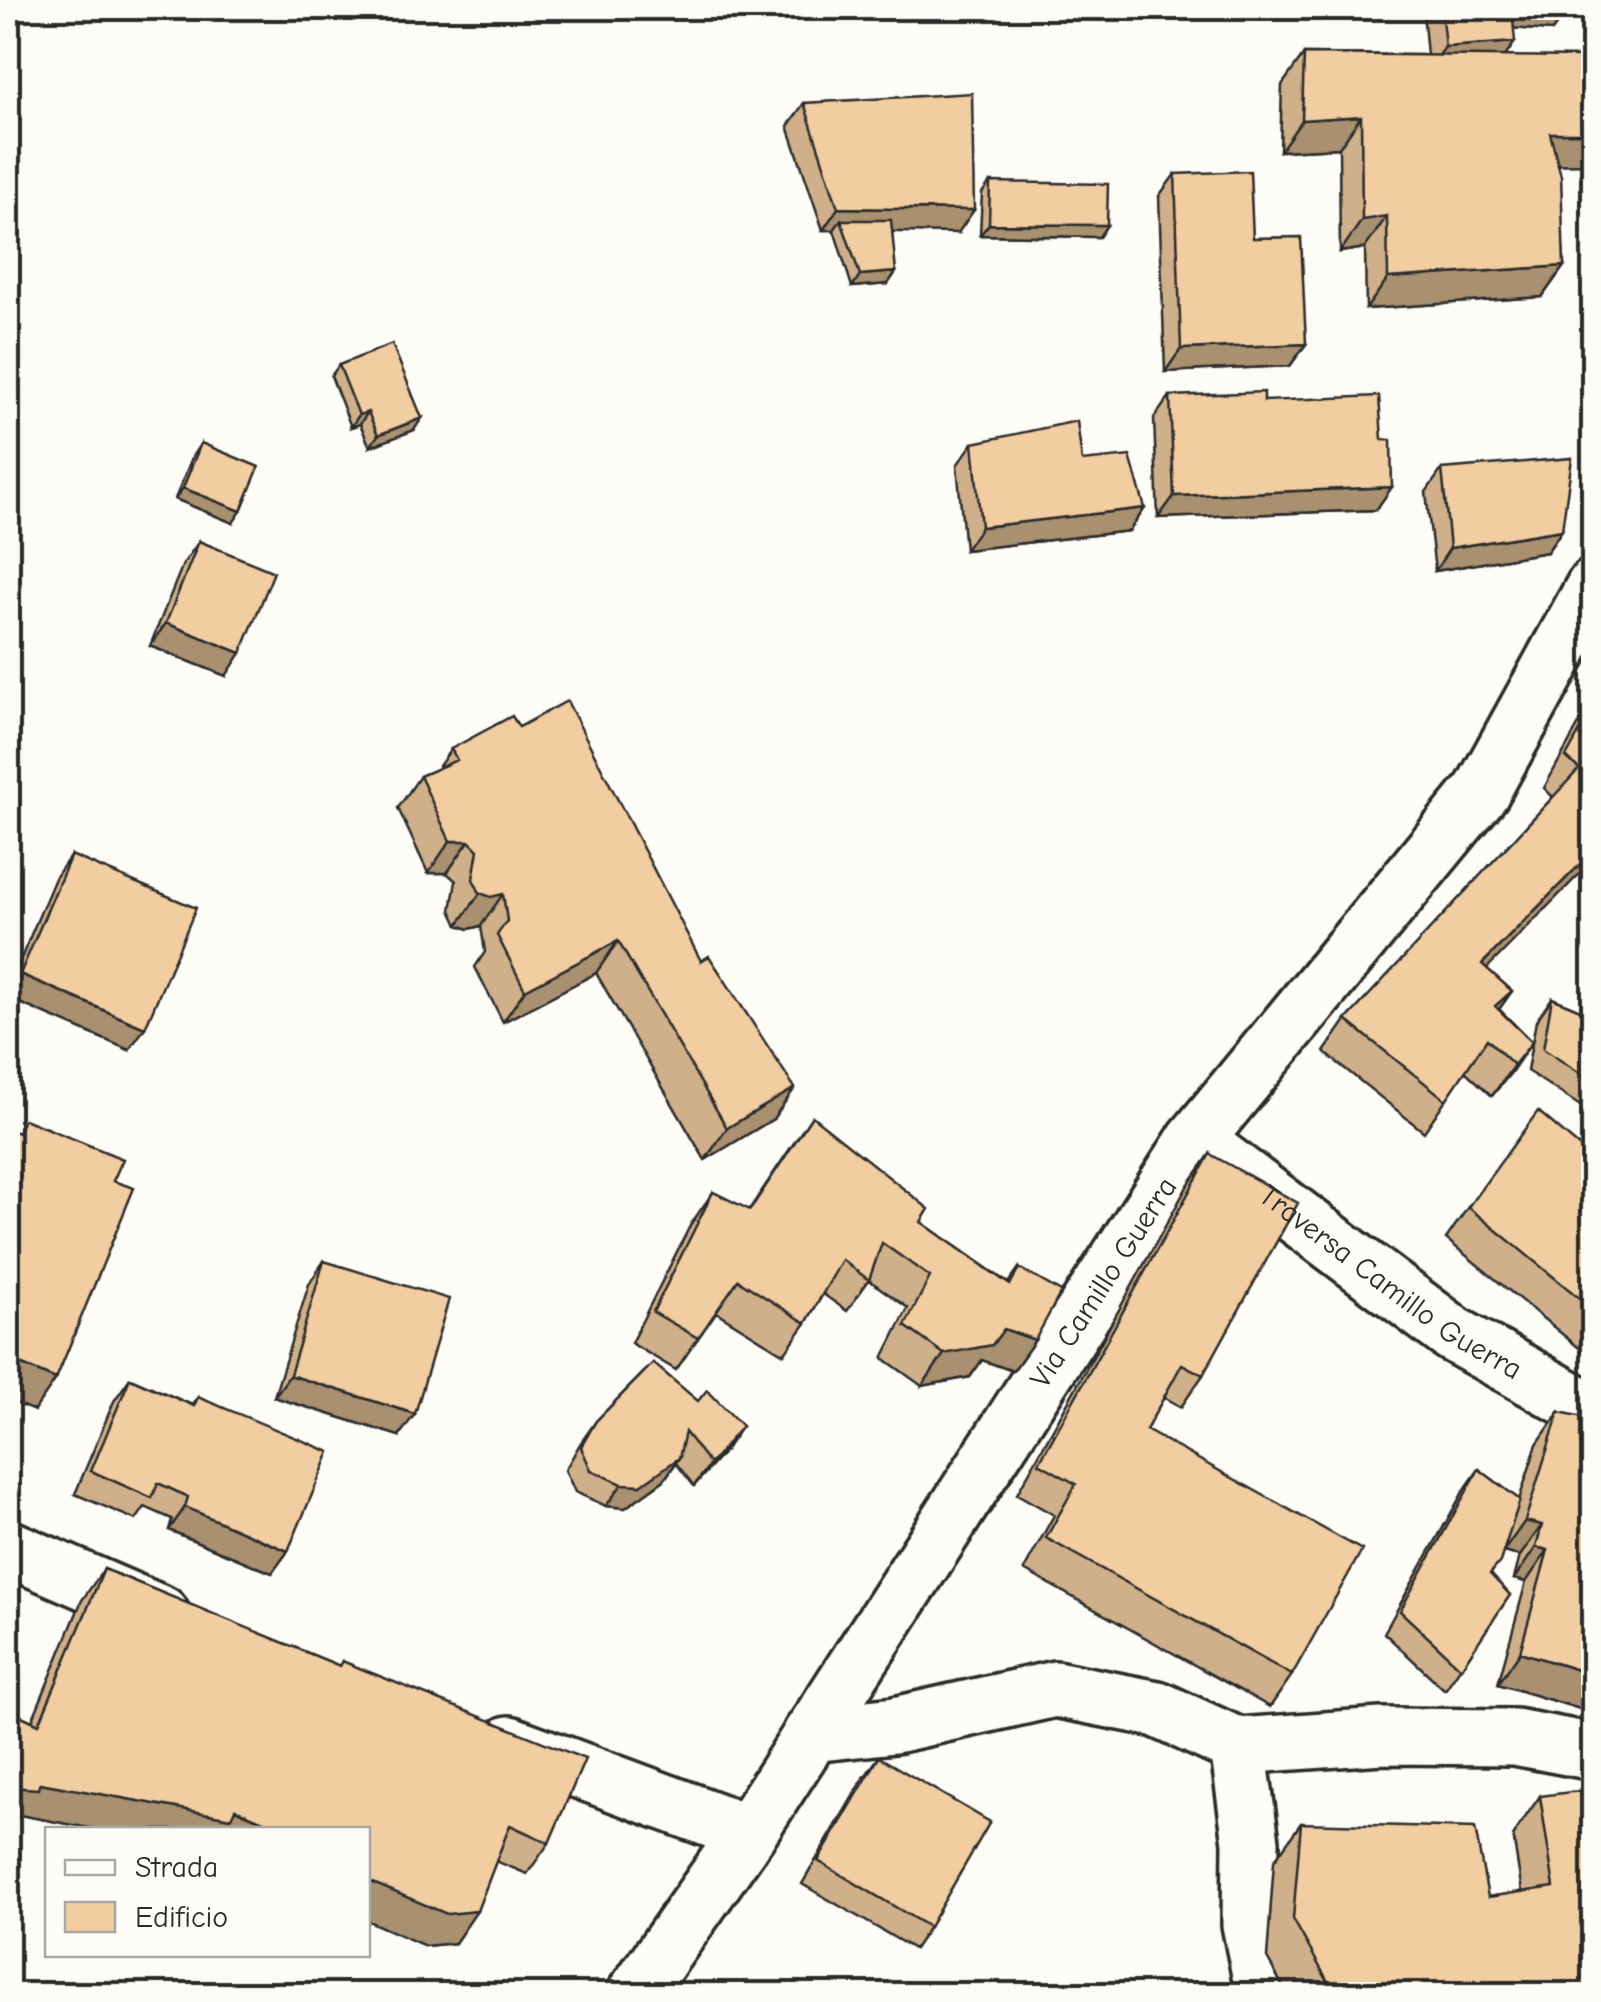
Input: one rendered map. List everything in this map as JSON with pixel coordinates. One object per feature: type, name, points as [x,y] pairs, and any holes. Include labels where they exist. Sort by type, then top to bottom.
[{"type":"street","name":"Via Camillo Guerra","points":[[636,1994],[748,1832],[1195,1140],[1482,791],[1594,587]]},
{"type":"street","name":"Traversa Camillo Guerra","points":[[1195,1140],[1452,1334],[1594,1413]]},
{"type":"street","points":[[8,1548],[148,1610],[204,1630]]},
{"type":"street","points":[[812,1734],[896,1724],[1055,1688],[1157,1710],[1238,1746],[1382,1736],[1515,1737],[1594,1752]]},
{"type":"street","points":[[467,1728],[748,1832]]},
{"type":"street","points":[[1238,1746],[1251,1842],[1250,1924],[1264,1994]]},
{"type":"building","points":[[1441,8],[1512,8],[1515,42],[1445,47]]},
{"type":"building","points":[[1304,54],[1594,57],[1594,133],[1550,133],[1561,176],[1564,266],[1388,278],[1387,216],[1362,220],[1361,116],[1302,120]]},
{"type":"building","points":[[972,93],[974,210],[838,208],[804,103]]},
{"type":"building","points":[[1250,171],[1253,238],[1301,237],[1306,344],[1181,349],[1175,174]]},
{"type":"building","points":[[990,182],[1108,184],[1107,225],[989,224]]},
{"type":"building","points":[[841,220],[891,220],[896,272],[860,275]]},
{"type":"building","points":[[392,344],[422,418],[378,435],[368,412],[359,415],[339,365]]},
{"type":"building","points":[[1264,392],[1264,401],[1379,396],[1382,439],[1391,440],[1392,487],[1174,496],[1170,396]]},
{"type":"building","points":[[1077,421],[1082,461],[1130,456],[1145,508],[981,527],[973,443]]},
{"type":"building","points":[[201,443],[259,467],[241,511],[183,488]]},
{"type":"building","points":[[1572,458],[1562,530],[1450,548],[1442,469]]},
{"type":"building","points":[[199,541],[274,572],[241,653],[166,623]]},
{"type":"building","points":[[567,701],[701,961],[709,956],[795,1088],[727,1128],[618,941],[525,990],[497,935],[507,921],[503,894],[491,897],[480,893],[473,879],[478,850],[469,841],[450,841],[420,776],[457,760],[451,749],[512,716],[519,727]]},
{"type":"building","points":[[1594,706],[1594,850],[1482,964],[1512,991],[1495,1006],[1532,1042],[1514,1065],[1487,1039],[1446,1100],[1346,1020],[1579,769],[1566,757]]},
{"type":"building","points":[[71,855],[196,908],[145,1028],[20,974]]},
{"type":"building","points":[[1552,998],[1594,1016],[1594,1082],[1543,1049]]},
{"type":"building","points":[[1538,1111],[1594,1159],[1594,1310],[1468,1207]]},
{"type":"building","points":[[812,1116],[929,1209],[921,1222],[1010,1285],[1019,1268],[1061,1292],[1035,1340],[1004,1329],[992,1345],[944,1354],[905,1326],[930,1277],[882,1243],[869,1280],[842,1260],[806,1323],[738,1280],[698,1338],[653,1312],[713,1192],[750,1210]]},
{"type":"building","points":[[24,1119],[123,1159],[113,1181],[134,1188],[56,1379],[8,1359],[8,1129],[18,1133]]},
{"type":"building","points":[[1210,1154],[1298,1203],[1203,1375],[1182,1364],[1146,1430],[1362,1550],[1292,1675],[1046,1538],[1076,1484],[1039,1463]]},
{"type":"building","points":[[324,1261],[449,1299],[415,1414],[290,1375]]},
{"type":"building","points":[[653,1363],[698,1401],[707,1390],[742,1426],[710,1464],[685,1432],[679,1458],[641,1485],[622,1484],[591,1470],[581,1447],[596,1421]]},
{"type":"building","points":[[130,1378],[194,1406],[198,1397],[330,1452],[288,1551],[185,1507],[188,1497],[158,1483],[152,1498],[91,1471]]},
{"type":"building","points":[[1559,1412],[1594,1419],[1594,1675],[1520,1652],[1548,1550],[1536,1547],[1542,1525],[1525,1521]]},
{"type":"building","points":[[1479,1469],[1520,1500],[1500,1562],[1490,1574],[1510,1595],[1461,1668],[1400,1611]]},
{"type":"building","points":[[104,1569],[340,1666],[342,1661],[585,1759],[549,1843],[510,1825],[477,1911],[447,1914],[370,1882],[370,1827],[274,1827],[235,1809],[231,1818],[40,1783],[38,1789],[8,1787],[8,1710],[39,1724]]},
{"type":"building","points":[[879,1757],[990,1822],[929,1927],[818,1861]]},
{"type":"building","points":[[1594,1789],[1594,1984],[1560,1989],[1559,1994],[1335,1994],[1293,1919],[1301,1823],[1475,1828],[1488,1897],[1554,1887],[1540,1796]]}]
